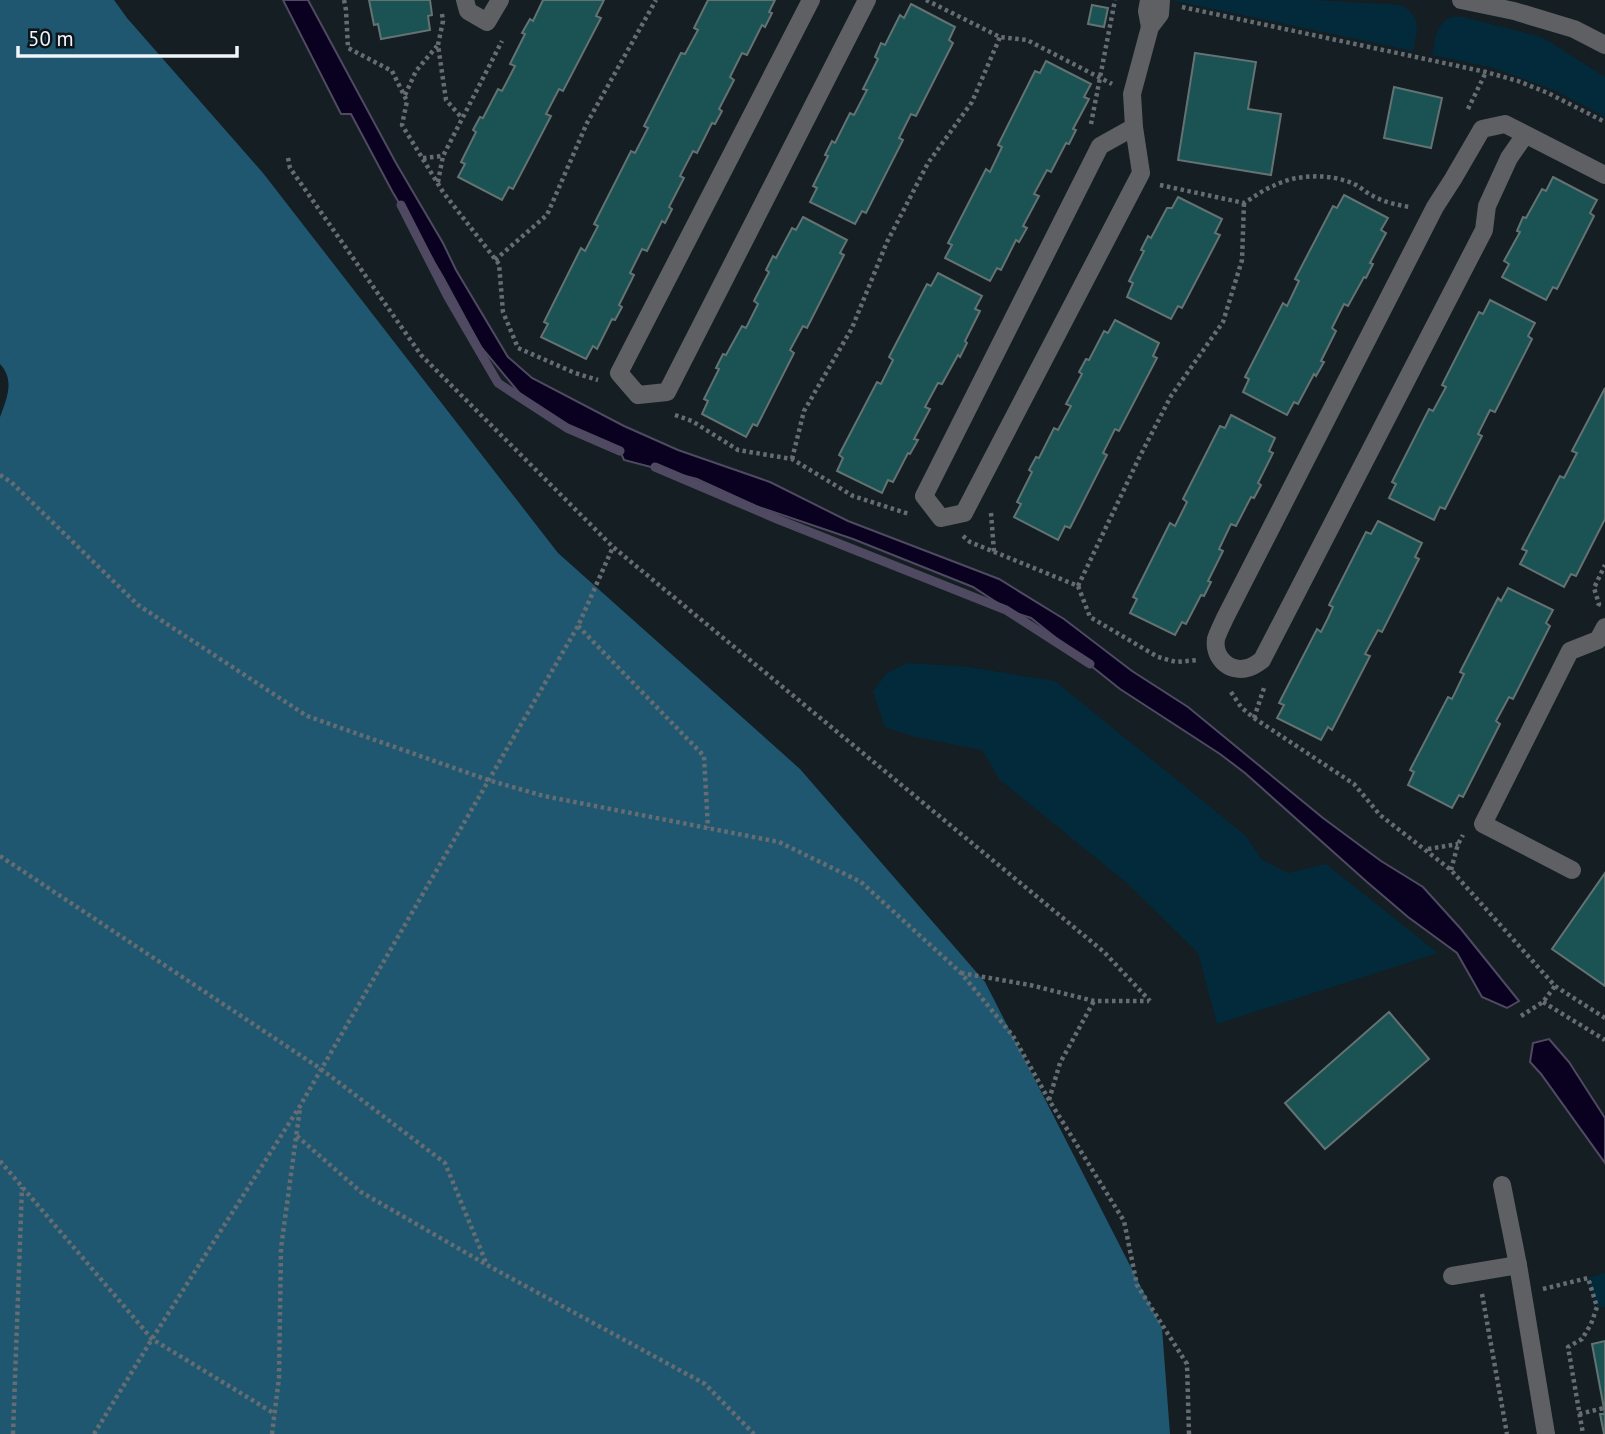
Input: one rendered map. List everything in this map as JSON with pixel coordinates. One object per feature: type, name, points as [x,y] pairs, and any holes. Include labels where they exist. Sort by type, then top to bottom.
[{"type":"street","points":[[465,0],[468,11],[488,22],[500,0]]},
{"type":"street","points":[[811,0],[619,373],[638,396],[667,391],[867,0]]},
{"type":"street","points":[[1461,0],[1514,11],[1574,29],[1605,45]]},
{"type":"street","points":[[1135,127],[1100,146],[923,496],[941,518],[964,513],[1141,173],[1132,94],[1150,27],[1160,14],[1157,1]]},
{"type":"street","points":[[1525,135],[1509,158],[1487,206],[1484,230],[1262,660],[1247,668],[1236,668],[1222,663],[1216,652],[1216,640],[1225,618],[1435,207],[1482,129],[1505,124],[1605,175]]},
{"type":"street","points":[[1572,870],[1483,824],[1570,651],[1598,640],[1605,627]]},
{"type":"street","points":[[1502,1185],[1546,1434]]},
{"type":"street","points":[[1452,1276],[1518,1265]]},
{"type":"path","points":[[495,260],[547,215],[587,123],[656,0]]},
{"type":"path","points":[[926,0],[1000,37],[1027,40],[1132,94]]},
{"type":"path","points":[[1157,1],[1486,72],[1548,93],[1605,122]]},
{"type":"path","points":[[442,10],[443,21],[438,45],[446,100],[462,118]]},
{"type":"path","points":[[438,183],[443,156],[505,36]]},
{"type":"path","points":[[792,459],[804,411],[852,328],[887,242],[928,163],[972,102],[1000,37]]},
{"type":"path","points":[[405,95],[416,71],[438,45]]},
{"type":"path","points":[[423,158],[443,156]]},
{"type":"path","points":[[288,158],[290,168],[421,355],[613,547],[1104,952],[1150,1001],[1094,1001],[1030,985],[961,973]]},
{"type":"path","points":[[1141,173],[1160,186],[1244,203],[1286,181],[1317,177],[1334,178],[1354,184],[1374,197],[1394,205],[1435,207]]},
{"type":"path","points":[[1078,586],[1171,396],[1223,322],[1242,260],[1244,203]]},
{"type":"path","points":[[0,475],[11,482],[138,605],[307,716],[488,780],[544,796],[779,842],[861,882],[961,973],[1013,1036],[1124,1221],[1137,1285],[1187,1364],[1189,1434]]},
{"type":"path","points":[[94,1434],[300,1106],[578,626],[613,547]]},
{"type":"path","points":[[578,626],[704,756],[709,828]]},
{"type":"path","points":[[1451,870],[1465,830]]},
{"type":"path","points":[[1426,850],[1458,844]]},
{"type":"path","points":[[0,856],[321,1069],[445,1163],[487,1265]]},
{"type":"path","points":[[1521,1016],[1543,1002],[1555,986]]},
{"type":"path","points":[[1049,1100],[1060,1063],[1094,1001]]},
{"type":"path","points":[[1543,1002],[1605,1040]]},
{"type":"path","points":[[272,1434],[279,1378],[281,1248],[300,1106]]},
{"type":"path","points":[[297,1136],[361,1192],[487,1265],[705,1384],[754,1434]]},
{"type":"path","points":[[0,1161],[152,1339],[275,1414]]},
{"type":"path","points":[[13,1434],[22,1186]]},
{"type":"path","points":[[1478,1271],[1507,1434]]},
{"type":"path","points":[[1523,1295],[1588,1278],[1597,1307],[1582,1339],[1568,1347],[1583,1434]]},
{"type":"path","points":[[1579,1414],[1604,1408]]},
{"type":"shaded area","points":[[0,0],[114,0],[263,173],[558,553],[800,769],[985,982],[1162,1328],[1170,1434],[0,1434],[0,417],[8,383],[5,370],[0,364]]},
{"type":"shaded area","points":[[283,0],[308,0],[456,270],[508,357],[532,378],[624,426],[678,450],[770,482],[848,521],[999,579],[1064,619],[1132,671],[1188,707],[1323,818],[1381,861],[1423,887],[1519,1001],[1507,1008],[1482,997],[1457,953],[1408,917],[1245,773],[1120,689],[1031,618],[1010,611],[973,587],[853,539],[756,506],[697,479],[624,460],[621,453],[519,400],[521,395],[481,347],[351,114],[341,114]]},
{"type":"shaded area","points":[[1171,0],[1313,0],[1401,5],[1413,14],[1417,30],[1413,51]]},
{"type":"shaded area","points":[[1451,17],[1463,17],[1542,37],[1605,77],[1605,117],[1556,91],[1491,67],[1432,55],[1439,28]]},
{"type":"shaded area","points":[[908,663],[969,667],[1055,681],[1246,836],[1261,859],[1288,873],[1326,864],[1438,953],[1217,1024],[1198,953],[1127,883],[1000,780],[982,750],[915,737],[885,727],[873,691],[887,673]]},
{"type":"shaded area","points":[[1549,1039],[1569,1062],[1605,1118],[1605,1163],[1530,1062],[1533,1043]]},
{"type":"shaded area","points":[[1605,1273],[1605,1307],[1597,1307],[1588,1278]]},
{"type":"building","points":[[369,0],[430,0],[430,30],[381,39],[378,24],[374,25]]},
{"type":"building","points":[[543,0],[604,0],[596,16],[601,18],[563,91],[559,89],[546,114],[551,116],[513,189],[509,187],[502,200],[458,177],[465,164],[461,162],[476,132],[473,130],[480,117],[483,118],[498,89],[502,91],[515,66],[510,64],[525,34],[522,33],[530,19],[533,21]]},
{"type":"building","points":[[708,0],[775,0],[765,27],[762,25],[747,55],[742,53],[730,77],[734,80],[719,109],[722,111],[715,124],[712,123],[697,153],[693,151],[680,176],[684,178],[669,207],[672,209],[665,223],[662,221],[647,251],[642,249],[630,273],[634,275],[619,305],[622,307],[615,320],[612,319],[597,349],[593,346],[586,359],[541,337],[548,324],[544,322],[581,248],[585,251],[598,226],[594,224],[631,151],[635,153],[648,128],[644,126],[681,53],[685,54],[698,30],[694,28]]},
{"type":"building","points":[[911,4],[955,27],[949,40],[953,43],[916,116],[911,114],[899,138],[903,140],[866,213],[862,211],[855,224],[810,202],[817,188],[813,186],[828,156],[825,155],[832,141],[835,143],[850,113],[854,115],[867,90],[863,89],[878,59],[875,57],[881,43],[885,45],[900,15],[904,18]]},
{"type":"building","points":[[1092,5],[1108,8],[1104,27],[1088,24]]},
{"type":"building","points":[[1195,53],[1256,62],[1248,109],[1281,114],[1271,175],[1178,160]]},
{"type":"building","points":[[1046,61],[1091,84],[1084,97],[1089,99],[1073,129],[1076,130],[1069,144],[1066,143],[1051,172],[1047,170],[1034,194],[1039,196],[1023,226],[1027,228],[1019,242],[1016,240],[1001,270],[997,268],[990,281],[945,258],[952,245],[948,243],[986,169],[990,172],[1002,147],[998,145],[1035,71],[1040,73]]},
{"type":"building","points":[[1394,87],[1442,98],[1431,148],[1384,138]]},
{"type":"building","points":[[1553,177],[1597,200],[1590,213],[1594,216],[1557,289],[1553,287],[1546,300],[1502,277],[1509,264],[1504,261],[1520,232],[1517,231],[1523,217],[1526,218],[1542,189],[1546,191]]},
{"type":"building","points":[[1344,195],[1388,218],[1381,230],[1386,233],[1370,263],[1373,264],[1366,278],[1364,277],[1348,306],[1344,304],[1332,328],[1336,331],[1321,361],[1324,362],[1316,376],[1314,374],[1298,404],[1294,402],[1287,415],[1243,392],[1249,379],[1245,377],[1283,303],[1287,306],[1299,281],[1295,279],[1333,206],[1337,208]]},
{"type":"building","points":[[1178,197],[1222,219],[1215,233],[1220,235],[1182,308],[1178,306],[1171,319],[1127,297],[1133,283],[1129,281],[1144,251],[1141,250],[1148,236],[1151,238],[1167,208],[1172,208]]},
{"type":"building","points":[[803,217],[847,240],[840,253],[844,255],[807,328],[803,326],[790,350],[794,353],[757,426],[753,424],[746,437],[702,414],[708,401],[704,399],[719,369],[716,368],[723,354],[726,355],[742,326],[746,328],[758,304],[754,301],[769,272],[766,270],[773,256],[776,258],[792,228],[796,230]]},
{"type":"building","points":[[938,273],[982,296],[975,309],[980,311],[960,357],[958,355],[942,384],[938,383],[925,407],[930,409],[914,439],[918,440],[893,482],[888,480],[882,493],[837,471],[843,458],[839,455],[877,382],[881,384],[893,360],[889,357],[927,284],[931,286]]},
{"type":"building","points":[[1490,300],[1535,323],[1528,336],[1532,339],[1495,412],[1490,410],[1478,434],[1482,436],[1445,509],[1440,507],[1434,520],[1389,498],[1396,484],[1392,482],[1429,409],[1433,411],[1446,387],[1442,385],[1479,312],[1483,314]]},
{"type":"building","points":[[1115,320],[1159,343],[1153,356],[1157,358],[1119,431],[1115,429],[1103,453],[1107,455],[1070,528],[1065,526],[1058,540],[1014,517],[1021,504],[1017,502],[1032,472],[1029,470],[1036,457],[1039,458],[1054,428],[1058,430],[1071,406],[1066,404],[1082,374],[1079,372],[1086,359],[1089,360],[1104,331],[1108,333]]},
{"type":"building","points":[[1605,388],[1605,519],[1576,576],[1571,574],[1564,587],[1520,564],[1527,551],[1522,549],[1560,476],[1564,478],[1577,453],[1572,451]]},
{"type":"building","points":[[1231,415],[1275,438],[1269,451],[1273,453],[1258,483],[1261,485],[1254,498],[1251,497],[1236,526],[1231,524],[1219,549],[1223,551],[1208,581],[1211,582],[1204,596],[1201,595],[1186,624],[1182,622],[1175,635],[1130,613],[1137,599],[1133,597],[1170,523],[1175,526],[1187,502],[1183,499],[1220,426],[1225,428]]},
{"type":"building","points":[[1378,521],[1422,543],[1415,557],[1419,559],[1382,632],[1378,630],[1365,654],[1370,656],[1332,730],[1328,727],[1321,740],[1277,718],[1284,705],[1279,703],[1317,629],[1321,632],[1333,607],[1329,605],[1366,532],[1371,534]]},
{"type":"building","points":[[1508,588],[1553,610],[1546,623],[1550,626],[1513,699],[1509,697],[1496,721],[1500,724],[1463,797],[1459,795],[1452,808],[1408,785],[1414,772],[1410,770],[1448,697],[1452,699],[1464,674],[1460,672],[1498,598],[1501,601]]},
{"type":"building","points":[[1605,873],[1605,986],[1552,949]]},
{"type":"building","points":[[1389,1012],[1429,1059],[1325,1149],[1285,1103]]},
{"type":"building","points":[[1605,1341],[1605,1414],[1592,1344]]},
{"type":"building","points":[[1600,1414],[1605,1414],[1605,1434],[1604,1434]]},
{"type":"waterway","points":[[401,205],[448,297],[498,383],[567,428],[620,451]]},
{"type":"waterway","points":[[655,467],[777,519],[1006,610],[1090,664]]}]
